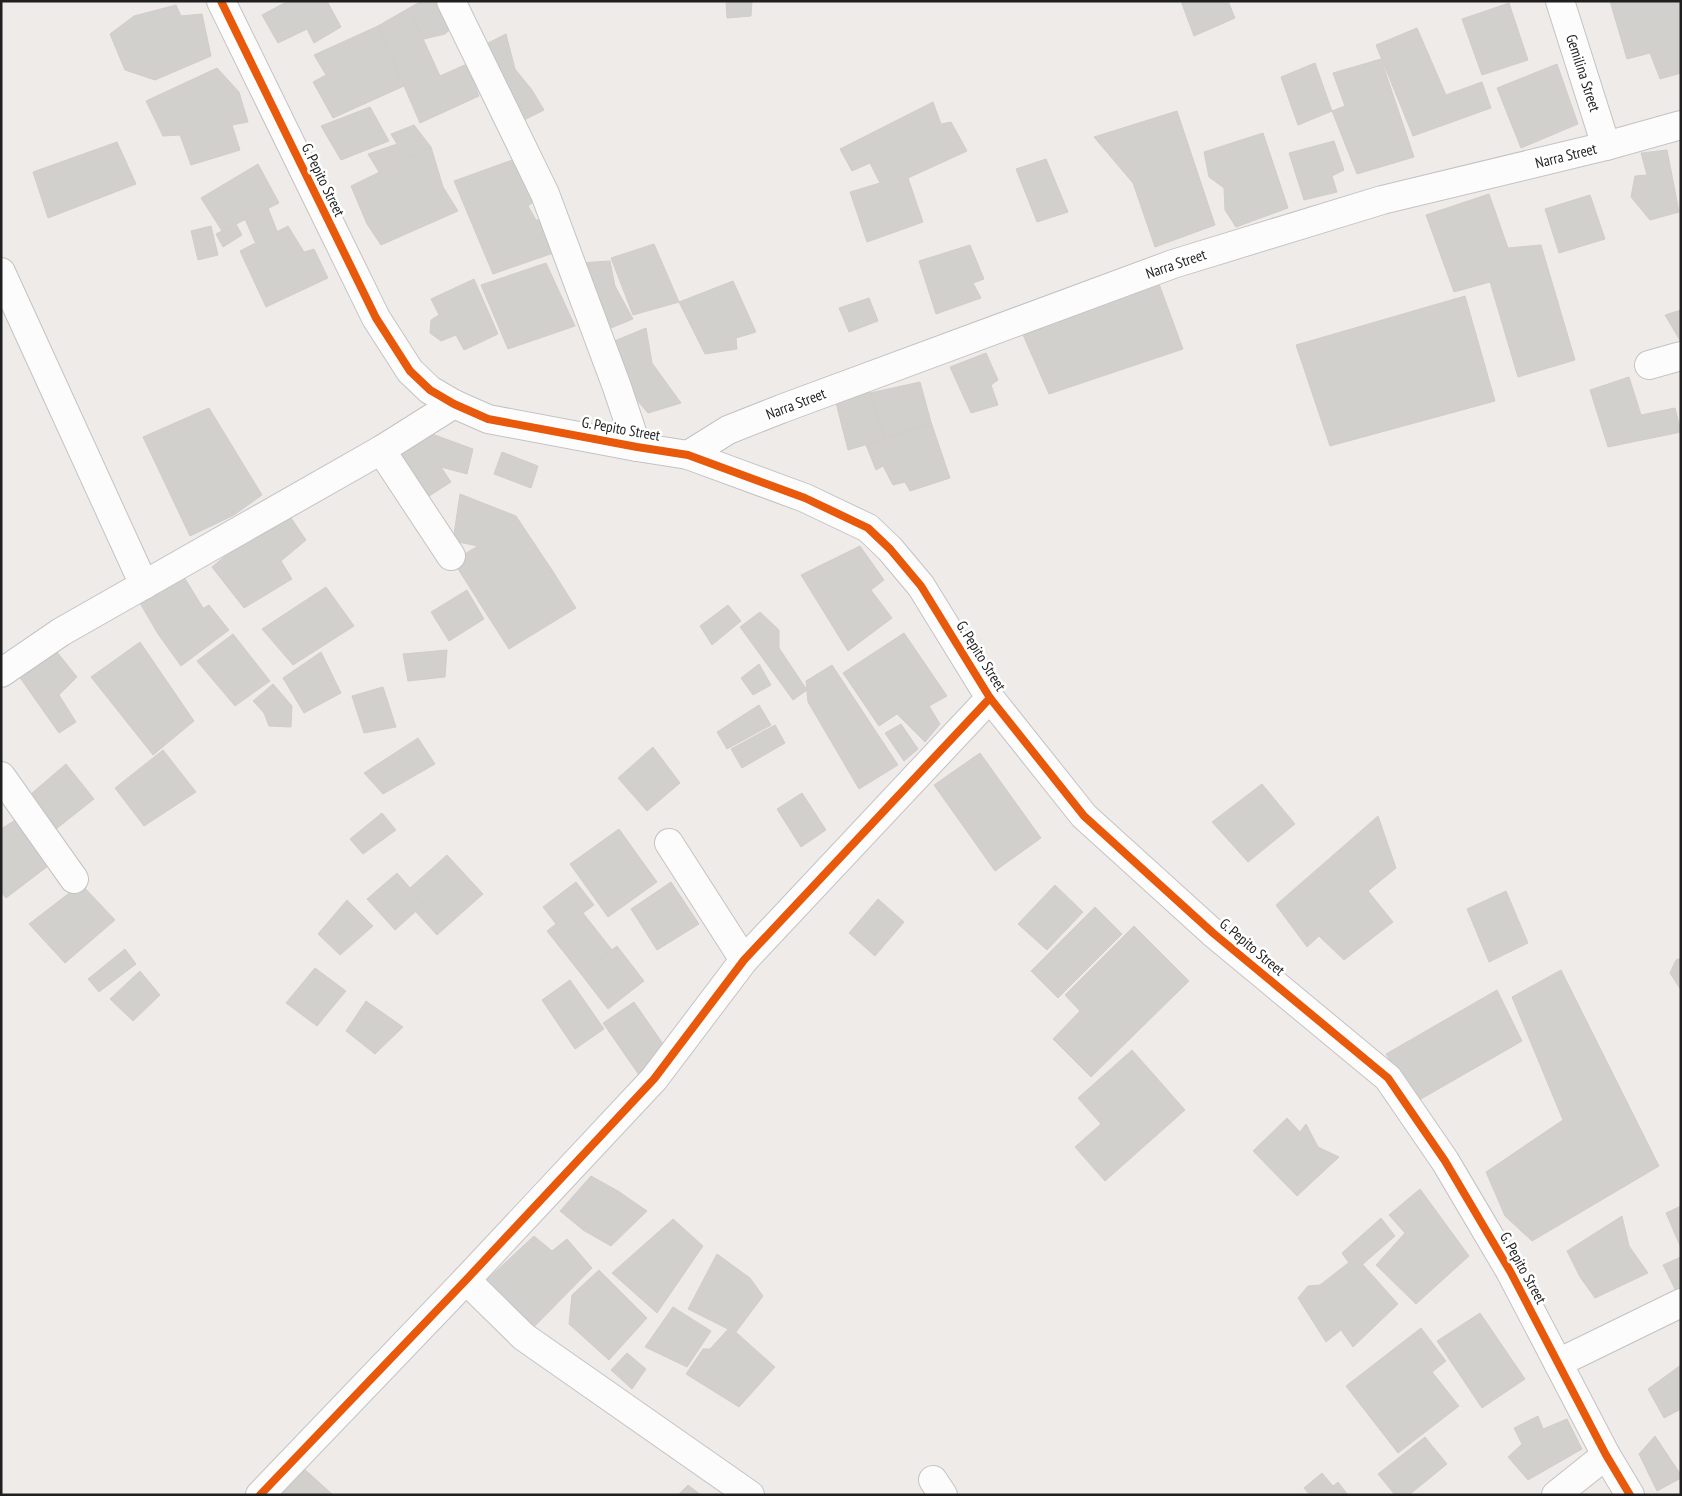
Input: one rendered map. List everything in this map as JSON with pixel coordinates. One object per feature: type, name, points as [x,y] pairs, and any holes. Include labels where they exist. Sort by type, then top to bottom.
[{"type":"street","name":"G. Pepito Street","points":[[222,1],[376,318],[410,372],[430,390],[454,404],[488,419],[637,447],[688,454],[806,498],[868,528],[921,586],[990,698],[1084,816],[1214,933],[1388,1078],[1445,1161],[1510,1271],[1606,1455],[1630,1495]]},
{"type":"street","points":[[451,1],[545,194],[617,387],[637,447]]},
{"type":"street","name":"Gemilina Street","points":[[1560,1],[1606,146]]},
{"type":"street","name":"Narra Street","points":[[688,454],[728,430],[763,416],[1173,264],[1382,200],[1606,146],[1681,125]]},
{"type":"street","points":[[1,272],[144,585]]},
{"type":"street","points":[[1649,366],[1681,356]]},
{"type":"street","points":[[1,673],[62,632],[381,450],[454,404]]},
{"type":"street","points":[[381,450],[451,556]]},
{"type":"street","points":[[260,1495],[466,1280],[654,1079],[744,960],[990,698]]},
{"type":"street","points":[[1,776],[74,879]]},
{"type":"street","points":[[669,843],[744,960]]},
{"type":"street","points":[[466,1280],[524,1337],[750,1495]]},
{"type":"street","points":[[1558,1363],[1681,1303]]},
{"type":"street","points":[[1556,1495],[1606,1455]]},
{"type":"building","points":[[288,1],[327,1],[341,27],[314,43],[307,29],[278,43],[262,15]]},
{"type":"building","points":[[422,1],[446,1],[456,24],[445,34],[424,39],[409,8]]},
{"type":"building","points":[[726,1],[752,1],[751,16],[727,18]]},
{"type":"building","points":[[1181,1],[1228,1],[1235,18],[1194,36]]},
{"type":"building","points":[[1610,1],[1681,1],[1681,73],[1660,79],[1650,53],[1627,59]]},
{"type":"building","points":[[1509,3],[1528,60],[1482,75],[1462,19]]},
{"type":"building","points":[[176,5],[181,16],[202,14],[211,56],[155,80],[125,70],[110,34],[134,16]]},
{"type":"building","points":[[409,8],[440,76],[467,64],[479,96],[420,123],[378,26]]},
{"type":"building","points":[[378,26],[404,86],[333,118],[313,82],[326,75],[314,55]]},
{"type":"building","points":[[1417,28],[1446,95],[1482,82],[1491,108],[1413,136],[1376,45]]},
{"type":"building","points":[[506,34],[515,69],[532,90],[544,110],[520,122],[482,46]]},
{"type":"building","points":[[1381,59],[1414,157],[1357,174],[1332,111],[1345,106],[1333,73]]},
{"type":"building","points":[[1315,63],[1332,111],[1298,125],[1281,77]]},
{"type":"building","points":[[1557,64],[1578,124],[1521,148],[1497,88]]},
{"type":"building","points":[[217,68],[239,92],[248,122],[232,125],[240,150],[191,165],[180,135],[163,136],[146,101]]},
{"type":"building","points":[[933,102],[941,124],[951,122],[967,151],[908,178],[923,222],[867,242],[850,192],[880,183],[870,163],[852,171],[840,149]]},
{"type":"building","points":[[370,107],[389,141],[341,160],[321,126]]},
{"type":"building","points":[[1177,111],[1215,225],[1155,247],[1133,183],[1094,137]]},
{"type":"building","points":[[414,125],[431,147],[379,172],[368,154],[397,144],[391,134]]},
{"type":"building","points":[[1263,133],[1288,208],[1236,227],[1225,210],[1224,188],[1209,177],[1204,152]]},
{"type":"building","points":[[1334,141],[1344,170],[1332,176],[1337,192],[1304,200],[1289,153]]},
{"type":"building","points":[[117,142],[136,184],[48,218],[33,172]]},
{"type":"building","points":[[431,147],[443,187],[458,211],[381,245],[367,224],[351,186]]},
{"type":"building","points":[[1667,150],[1679,212],[1650,220],[1631,197],[1635,176],[1647,175],[1641,153]]},
{"type":"building","points":[[526,155],[537,199],[528,206],[536,220],[546,220],[562,250],[493,274],[454,181]]},
{"type":"building","points":[[1046,159],[1068,212],[1037,222],[1016,169]]},
{"type":"building","points":[[258,164],[279,203],[222,231],[201,198]]},
{"type":"building","points":[[1489,194],[1508,248],[1541,245],[1575,360],[1518,377],[1490,282],[1454,292],[1426,215]]},
{"type":"building","points":[[1590,195],[1605,239],[1559,253],[1545,209]]},
{"type":"building","points":[[268,208],[277,231],[255,242],[245,219]]},
{"type":"building","points":[[236,224],[242,235],[223,247],[216,234]]},
{"type":"building","points":[[211,226],[218,255],[198,260],[191,231]]},
{"type":"building","points":[[288,226],[304,252],[314,249],[328,278],[266,307],[240,251]]},
{"type":"building","points":[[654,244],[679,302],[633,315],[611,258]]},
{"type":"building","points":[[970,245],[984,279],[973,283],[981,298],[936,314],[919,261]]},
{"type":"building","points":[[610,261],[615,286],[633,319],[606,330],[579,263]]},
{"type":"building","points":[[546,263],[575,326],[508,349],[481,285]]},
{"type":"building","points":[[474,279],[498,334],[464,350],[456,335],[441,341],[430,333],[431,320],[439,315],[431,299]]},
{"type":"building","points":[[733,281],[756,332],[736,338],[737,349],[705,354],[679,302]]},
{"type":"building","points":[[1159,284],[1183,349],[1049,394],[1020,328]]},
{"type":"building","points":[[1465,296],[1495,401],[1330,446],[1296,345]]},
{"type":"building","points":[[869,298],[878,321],[849,332],[839,308]]},
{"type":"building","points":[[1681,310],[1681,342],[1665,315]]},
{"type":"building","points":[[646,328],[652,363],[681,403],[648,413],[619,379],[612,342]]},
{"type":"building","points":[[986,353],[998,380],[991,385],[998,405],[971,413],[950,367]]},
{"type":"building","points":[[1629,377],[1641,415],[1675,408],[1681,432],[1608,447],[1590,390]]},
{"type":"building","points":[[866,382],[885,439],[848,450],[833,391]]},
{"type":"building","points":[[920,382],[931,422],[885,439],[870,393]]},
{"type":"building","points":[[209,408],[262,495],[234,515],[177,422]]},
{"type":"building","points":[[177,422],[234,515],[190,536],[143,437]]},
{"type":"building","points":[[931,422],[950,478],[910,491],[905,482],[893,485],[883,466],[876,470],[866,445]]},
{"type":"building","points":[[432,434],[473,449],[467,474],[441,467],[451,482],[423,500],[396,454]]},
{"type":"building","points":[[502,452],[538,466],[531,488],[494,474]]},
{"type":"building","points":[[460,494],[516,516],[552,570],[484,610],[453,561],[478,546],[453,541]]},
{"type":"building","points":[[289,515],[306,540],[281,561],[292,579],[244,608],[212,567],[254,532]]},
{"type":"building","points":[[860,546],[884,580],[871,590],[892,618],[848,651],[801,575]]},
{"type":"building","points":[[552,570],[576,608],[509,649],[484,610]]},
{"type":"building","points":[[181,572],[203,608],[158,634],[137,598]]},
{"type":"building","points":[[326,587],[354,626],[293,665],[262,629]]},
{"type":"building","points":[[467,590],[484,619],[449,641],[431,612]]},
{"type":"building","points":[[209,605],[229,630],[181,666],[158,634]]},
{"type":"building","points":[[728,605],[741,621],[712,645],[700,626]]},
{"type":"building","points":[[760,612],[779,630],[779,648],[807,690],[793,700],[740,627]]},
{"type":"building","points":[[904,633],[947,696],[929,706],[940,724],[925,742],[897,714],[879,726],[843,673]]},
{"type":"building","points":[[233,634],[270,681],[235,706],[197,661]]},
{"type":"building","points":[[140,642],[194,721],[153,755],[91,677]]},
{"type":"building","points":[[53,647],[77,677],[59,695],[76,722],[59,733],[16,672]]},
{"type":"building","points":[[447,650],[445,677],[408,681],[403,654]]},
{"type":"building","points":[[321,652],[341,693],[304,713],[283,678]]},
{"type":"building","points":[[759,664],[771,685],[753,695],[741,678]]},
{"type":"building","points":[[832,665],[898,765],[859,789],[808,702],[806,681]]},
{"type":"building","points":[[273,684],[292,706],[291,727],[269,726],[264,713],[253,701]]},
{"type":"building","points":[[383,687],[396,727],[364,733],[352,696]]},
{"type":"building","points":[[759,705],[771,725],[727,749],[717,732]]},
{"type":"building","points":[[901,724],[918,749],[904,761],[885,733]]},
{"type":"building","points":[[775,725],[785,743],[742,768],[731,749]]},
{"type":"building","points":[[418,738],[435,764],[383,794],[364,773]]},
{"type":"building","points":[[653,747],[680,783],[647,811],[618,778]]},
{"type":"building","points":[[163,750],[196,792],[144,826],[115,788]]},
{"type":"building","points":[[980,753],[1041,838],[995,871],[934,785]]},
{"type":"building","points":[[66,764],[94,799],[56,829],[32,793]]},
{"type":"building","points":[[1262,784],[1295,824],[1248,862],[1212,822]]},
{"type":"building","points":[[802,793],[826,830],[801,847],[777,809]]},
{"type":"building","points":[[382,813],[396,830],[363,854],[350,839]]},
{"type":"building","points":[[1378,816],[1396,868],[1368,891],[1393,922],[1344,960],[1319,936],[1307,947],[1276,905]]},
{"type":"building","points":[[17,819],[52,863],[6,898],[1,892],[1,829]]},
{"type":"building","points":[[619,829],[657,882],[608,917],[570,864]]},
{"type":"building","points":[[447,855],[483,894],[437,935],[416,912],[424,904],[410,888]]},
{"type":"building","points":[[397,873],[424,904],[395,930],[367,899]]},
{"type":"building","points":[[576,882],[594,905],[583,913],[612,950],[581,974],[547,931],[556,924],[543,907]]},
{"type":"building","points":[[671,882],[699,924],[657,950],[631,909]]},
{"type":"building","points":[[81,884],[115,920],[65,963],[29,924]]},
{"type":"building","points":[[1055,885],[1083,912],[1047,950],[1018,924]]},
{"type":"building","points":[[1506,891],[1528,943],[1489,962],[1467,909]]},
{"type":"building","points":[[878,899],[904,922],[875,956],[849,933]]},
{"type":"building","points":[[347,900],[373,926],[340,955],[318,934]]},
{"type":"building","points":[[1095,907],[1122,934],[1058,998],[1031,971]]},
{"type":"building","points":[[1134,926],[1189,981],[1091,1077],[1053,1039],[1080,1011],[1065,995]]},
{"type":"building","points":[[617,946],[644,981],[608,1009],[581,974]]},
{"type":"building","points":[[125,949],[136,964],[99,992],[88,979]]},
{"type":"building","points":[[1681,958],[1681,990],[1670,973],[1676,960]]},
{"type":"building","points":[[315,968],[346,991],[317,1026],[286,1003]]},
{"type":"building","points":[[1561,970],[1659,1166],[1532,1241],[1505,1216],[1486,1172],[1563,1120],[1512,997]]},
{"type":"building","points":[[140,971],[160,995],[133,1021],[110,999]]},
{"type":"building","points":[[570,980],[604,1029],[575,1049],[542,1000]]},
{"type":"building","points":[[1497,990],[1522,1041],[1414,1103],[1386,1054]]},
{"type":"building","points":[[366,1001],[403,1027],[375,1054],[346,1031]]},
{"type":"building","points":[[634,1002],[670,1054],[639,1075],[603,1023]]},
{"type":"building","points":[[1132,1050],[1185,1110],[1105,1181],[1075,1147],[1101,1124],[1078,1098]]},
{"type":"building","points":[[1287,1118],[1300,1132],[1306,1124],[1318,1147],[1339,1157],[1297,1196],[1253,1151]]},
{"type":"building","points":[[591,1176],[618,1191],[583,1230],[560,1211]]},
{"type":"building","points":[[1420,1189],[1469,1256],[1416,1304],[1376,1265],[1405,1233],[1389,1215]]},
{"type":"building","points":[[618,1191],[647,1211],[611,1246],[583,1230]]},
{"type":"building","points":[[1681,1206],[1681,1248],[1666,1213]]},
{"type":"building","points":[[1622,1216],[1629,1246],[1648,1273],[1595,1298],[1580,1277],[1567,1251]]},
{"type":"building","points":[[1381,1218],[1395,1236],[1363,1264],[1356,1257],[1349,1263],[1342,1253]]},
{"type":"building","points":[[673,1219],[703,1246],[657,1313],[612,1273]]},
{"type":"building","points":[[534,1236],[552,1251],[567,1239],[592,1268],[528,1333],[480,1286]]},
{"type":"building","points":[[717,1254],[750,1278],[763,1296],[736,1332],[730,1327],[728,1329],[688,1309]]},
{"type":"building","points":[[1356,1257],[1398,1304],[1353,1347],[1341,1330],[1326,1342],[1298,1298],[1308,1286],[1320,1285]]},
{"type":"building","points":[[1681,1257],[1681,1291],[1677,1293],[1663,1265]]},
{"type":"building","points":[[599,1270],[647,1318],[609,1360],[569,1324],[572,1295]]},
{"type":"building","points":[[673,1307],[711,1331],[687,1367],[645,1347]]},
{"type":"building","points":[[1480,1313],[1525,1379],[1482,1408],[1437,1341]]},
{"type":"building","points":[[730,1327],[775,1367],[739,1407],[686,1374],[703,1349],[710,1349]]},
{"type":"building","points":[[1421,1328],[1446,1361],[1432,1372],[1459,1406],[1398,1453],[1346,1386]]},
{"type":"building","points":[[627,1353],[646,1369],[632,1389],[611,1370]]},
{"type":"building","points":[[1681,1365],[1681,1409],[1664,1418],[1648,1389]]},
{"type":"building","points":[[1538,1416],[1543,1429],[1567,1419],[1582,1449],[1528,1480],[1508,1457],[1522,1444],[1514,1428]]},
{"type":"building","points":[[1655,1436],[1681,1475],[1681,1478],[1657,1491],[1639,1454]]},
{"type":"building","points":[[1425,1437],[1447,1464],[1409,1495],[1395,1495],[1378,1474]]},
{"type":"building","points":[[302,1467],[333,1495],[278,1495]]},
{"type":"building","points":[[1322,1473],[1333,1486],[1323,1495],[1310,1495],[1304,1488]]},
{"type":"building","points":[[1338,1482],[1348,1495],[1323,1495],[1333,1486]]},
{"type":"building","points":[[688,1485],[701,1495],[678,1495]]},
{"type":"cycle path","points":[[221,1],[376,318],[410,371],[430,390],[454,404],[488,419],[688,455],[805,498],[868,528],[890,549],[921,586],[990,698],[1084,816],[1213,933],[1388,1078],[1445,1161],[1510,1271],[1606,1455],[1630,1495]]},
{"type":"cycle path","points":[[260,1495],[466,1280],[654,1079],[744,960],[990,698]]}]
